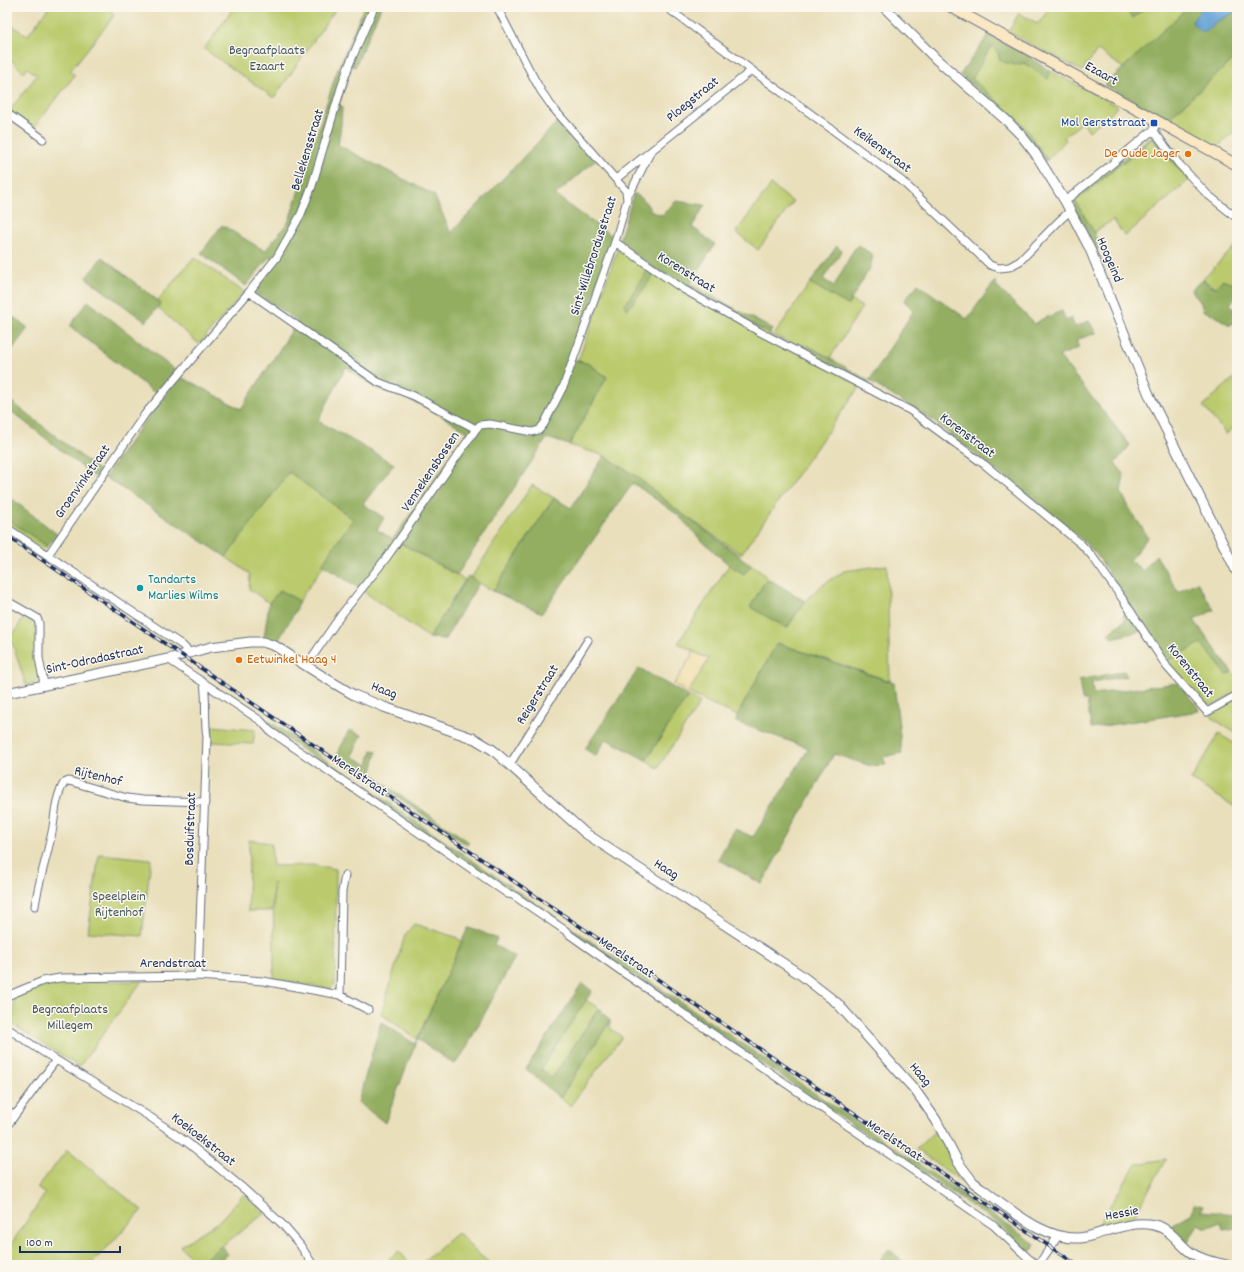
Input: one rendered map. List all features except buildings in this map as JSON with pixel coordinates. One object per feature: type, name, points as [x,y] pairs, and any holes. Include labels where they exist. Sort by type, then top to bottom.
[{"type":"main road","name":"Ezaart","points":[[950,7],[1155,126],[1237,165]]},
{"type":"street","name":"Bellekensstraat","points":[[249,292],[276,256],[301,214],[312,186],[349,65],[374,7]]},
{"type":"street","name":"Sint-Willebrordusstraat","points":[[476,428],[480,425],[490,424],[532,432],[539,430],[544,424],[564,385],[615,242],[627,200],[626,191],[566,124],[541,91],[497,7]]},
{"type":"street","name":"Keikenstraat","points":[[666,7],[902,181],[990,265],[999,268],[1009,267],[1020,260],[1070,211]]},
{"type":"street","name":"Hoogeind","points":[[884,7],[936,60],[1006,120],[1021,135],[1035,153],[1070,211],[1090,249],[1150,396],[1237,572]]},
{"type":"street","name":"Ploegstraat","points":[[616,179],[752,70]]},
{"type":"street","points":[[7,113],[43,139]]},
{"type":"street","points":[[1064,201],[1107,168],[1155,126],[1178,163],[1207,194],[1237,218]]},
{"type":"street","name":"Ploegstraat","points":[[627,195],[631,191],[651,151]]},
{"type":"street","name":"Korenstraat","points":[[615,242],[683,289],[760,332],[911,410],[985,465],[1080,544],[1092,556],[1124,601],[1167,667],[1207,712],[1237,695]]},
{"type":"street","name":"Vennekensbossen","points":[[249,292],[378,382],[414,396],[476,428],[387,557],[341,615],[306,666]]},
{"type":"street","name":"Groenvinkstraat","points":[[48,555],[145,414],[249,292]]},
{"type":"street","points":[[7,528],[182,645],[189,652]]},
{"type":"street","points":[[7,601],[37,618],[39,623],[39,658],[44,684]]},
{"type":"street","name":"Reigerstraat","points":[[510,764],[588,640]]},
{"type":"street","name":"Haag","points":[[189,652],[211,647],[250,642],[263,642],[276,646],[354,695],[475,739],[493,750],[585,833],[801,975],[837,1003],[915,1090],[936,1120],[958,1162],[973,1182],[1037,1227],[1058,1236]]},
{"type":"street","name":"Sint-Odradastraat","points":[[7,693],[168,659],[189,652]]},
{"type":"street","name":"Merelstraat","points":[[168,659],[261,721],[270,731],[283,740],[508,894],[513,895],[566,930],[570,935],[621,971],[993,1225],[1036,1264],[1041,1261],[1058,1236]]},
{"type":"street","name":"Bosduifstraat","points":[[198,976],[207,737],[204,683]]},
{"type":"street","name":"Rijtenhof","points":[[35,906],[60,789],[64,783],[69,781],[126,798],[205,802]]},
{"type":"street","points":[[340,994],[342,892],[345,875]]},
{"type":"street","name":"Arendstraat","points":[[7,996],[43,981],[60,978],[198,976],[263,981],[340,994],[368,1010]]},
{"type":"street","name":"Koekoekstraat","points":[[7,1028],[56,1060],[150,1117],[188,1143],[244,1189],[282,1224],[300,1245],[313,1265]]},
{"type":"street","points":[[7,1126],[56,1060]]},
{"type":"street","points":[[7,1111],[15,1115]]},
{"type":"street","name":"Hessie","points":[[1058,1236],[1070,1238],[1084,1237],[1129,1225],[1155,1225],[1170,1233],[1183,1246],[1197,1256],[1227,1265]]},
{"type":"green space","points":[[49,7],[110,7],[114,16],[70,71],[75,75],[33,129],[9,111],[37,75],[27,68],[24,73],[7,56],[7,35],[13,26],[27,36]]},
{"type":"green space","name":"Begraafplaats Ezaart","points":[[234,7],[337,7],[274,98],[204,49]]},
{"type":"green space","points":[[364,7],[381,7],[355,67],[352,66],[339,105],[342,106],[338,145],[434,195],[451,233],[560,119],[596,160],[555,195],[619,241],[634,193],[644,200],[652,212],[662,215],[676,201],[705,205],[692,227],[715,244],[690,284],[772,329],[770,334],[688,288],[612,241],[572,359],[589,364],[607,377],[569,445],[547,438],[457,575],[397,541],[360,589],[322,564],[353,519],[289,472],[226,557],[105,477],[141,426],[180,377],[241,409],[298,321],[254,292],[277,263],[270,256],[246,286],[201,253],[222,225],[265,251],[289,221],[336,74]],"holes":[[[346,367],[373,387],[401,396],[430,409],[468,432],[393,539],[377,530],[384,518],[363,504],[394,464],[318,421]]]},
{"type":"green space","points":[[1050,7],[1131,7],[1127,11],[1133,18],[1146,7],[1188,7],[1123,68],[1098,50],[1082,71],[1008,32],[1019,13],[1038,24]]},
{"type":"green space","points":[[1131,7],[1146,7],[1133,18],[1127,11]]},
{"type":"green space","points":[[1188,7],[1204,7],[1192,22],[1204,32],[1216,22],[1237,11],[1237,56],[1167,120],[1105,85]]},
{"type":"green space","points":[[989,34],[1028,56],[1050,71],[1048,79],[1024,63],[1014,65],[1011,63],[1006,63],[1000,60],[998,53],[991,46],[972,79],[1014,116],[1026,129],[1047,160],[1045,161],[1024,132],[960,75]]},
{"type":"green space","points":[[991,46],[998,53],[1000,60],[1019,64],[1024,63],[1048,78],[1050,71],[1118,106],[1111,114],[1089,131],[1083,122],[1064,137],[1066,140],[1047,160],[1026,129],[1014,116],[972,79]]},
{"type":"green space","points":[[1237,56],[1237,129],[1217,148],[1167,120]]},
{"type":"green space","points":[[1155,135],[1191,179],[1189,180],[1152,139],[1075,201],[1094,232],[1099,249],[1094,251],[1085,227],[1070,202],[1150,137]]},
{"type":"green space","points":[[1152,139],[1189,180],[1125,236],[1113,220],[1094,232],[1075,201]]},
{"type":"green space","points":[[771,185],[793,202],[758,250],[736,232]]},
{"type":"green space","points":[[1237,244],[1237,288],[1234,284],[1217,287],[1211,285],[1203,279]]},
{"type":"green space","points":[[858,245],[873,255],[870,268],[848,305],[810,283],[837,246],[842,251],[823,279],[834,286],[853,251]]},
{"type":"green space","points":[[618,248],[860,386],[741,554],[681,513],[637,477],[605,456],[569,445],[607,377],[589,364],[578,361]]},
{"type":"green space","points":[[102,257],[161,303],[146,322],[86,278]]},
{"type":"green space","points":[[194,257],[244,292],[199,344],[158,308],[161,303],[157,301]]},
{"type":"green space","points":[[648,269],[654,275],[628,309],[624,306]]},
{"type":"green space","points":[[1203,279],[1209,286],[1216,287],[1222,280],[1234,284],[1236,295],[1230,304],[1237,313],[1237,321],[1230,325],[1214,315],[1203,311],[1201,303],[1191,290]]},
{"type":"green space","points":[[995,281],[997,287],[1035,324],[1042,319],[1062,311],[1066,321],[1071,318],[1075,327],[1089,321],[1096,333],[1076,340],[1079,348],[1059,356],[1130,445],[1115,463],[1124,474],[1121,492],[1148,537],[1130,560],[1143,571],[1156,555],[1178,592],[1197,582],[1214,610],[1194,620],[1232,672],[1227,675],[1201,643],[1165,662],[1141,631],[1112,638],[1108,634],[1125,620],[1123,615],[1133,610],[1097,555],[1074,532],[932,420],[869,381],[914,310],[904,301],[918,284],[967,319]]},
{"type":"green space","points":[[810,283],[848,305],[851,300],[862,307],[830,358],[807,345],[803,350],[774,335]]},
{"type":"green space","points":[[88,301],[176,371],[155,393],[70,326]]},
{"type":"green space","points":[[7,312],[28,328],[7,356]]},
{"type":"green space","points":[[807,345],[869,381],[868,384],[803,350]]},
{"type":"green space","points":[[1237,368],[1237,375],[1234,371]]},
{"type":"green space","points":[[1237,375],[1237,425],[1226,434],[1203,406]]},
{"type":"green space","points":[[7,398],[100,471],[95,477],[7,408]]},
{"type":"green space","points":[[604,456],[637,477],[681,513],[752,565],[744,574],[729,565],[701,540],[678,515],[633,483],[542,613],[493,591],[554,498],[571,508]]},
{"type":"green space","points":[[289,472],[353,519],[299,601],[280,590],[269,603],[249,589],[250,574],[226,557]]},
{"type":"green space","points":[[532,485],[554,498],[493,591],[471,578]]},
{"type":"green space","points":[[7,495],[58,535],[47,546],[7,519]]},
{"type":"green space","points":[[7,519],[47,546],[46,548],[40,548],[7,525]]},
{"type":"green space","points":[[400,543],[465,580],[429,638],[363,591]]},
{"type":"green space","points":[[729,565],[744,574],[752,565],[760,570],[767,578],[751,607],[787,628],[805,601],[821,586],[844,571],[887,565],[890,681],[777,643],[737,716],[688,693],[709,659],[678,643]]},
{"type":"green space","points":[[468,576],[479,583],[445,639],[429,638]]},
{"type":"green space","points":[[767,578],[805,601],[787,628],[750,607]]},
{"type":"green space","points":[[280,590],[299,601],[297,608],[277,643],[264,638],[269,603]]},
{"type":"green space","points":[[25,614],[34,619],[36,624],[39,679],[35,683],[26,685],[13,645],[7,638],[7,634],[15,632]]},
{"type":"green space","points":[[777,643],[894,683],[902,753],[883,757],[886,765],[871,766],[834,754],[762,884],[718,859],[735,829],[753,837],[809,748],[736,722],[737,716]]},
{"type":"green space","points":[[1201,643],[1227,675],[1232,672],[1237,677],[1237,692],[1215,705],[1205,704],[1165,662]]},
{"type":"green space","points":[[639,668],[688,696],[646,760],[606,739],[596,756],[585,749]]},
{"type":"green space","points":[[1124,671],[1127,676],[1092,682],[1093,694],[1177,683],[1198,707],[1199,711],[1091,728],[1087,700],[1082,700],[1079,680]]},
{"type":"green space","points":[[688,696],[700,703],[658,768],[646,760]]},
{"type":"green space","points":[[1237,698],[1237,734],[1212,718],[1212,713]]},
{"type":"green space","points":[[268,720],[1035,1244],[1033,1249],[1028,1252],[998,1224],[275,731],[269,726]]},
{"type":"green space","points":[[212,726],[255,730],[253,744],[211,742]]},
{"type":"green space","points":[[349,730],[362,735],[352,756],[368,765],[372,750],[377,751],[371,775],[469,842],[467,845],[337,755]]},
{"type":"green space","points":[[1219,734],[1237,745],[1237,808],[1191,780]]},
{"type":"green space","points":[[249,840],[271,843],[273,866],[312,865],[336,869],[335,984],[330,989],[274,979],[273,883],[272,911],[248,911]]},
{"type":"green space","name":"Speelplein Rijtenhof","points":[[99,854],[151,859],[142,936],[88,932]]},
{"type":"green space","points":[[414,924],[456,937],[462,942],[417,1039],[381,1014],[405,935]]},
{"type":"green space","points":[[468,928],[475,929],[497,939],[494,945],[515,957],[459,1060],[454,1064],[417,1039]]},
{"type":"green space","name":"Begraafplaats Millegem","points":[[142,981],[79,1067],[11,1023],[14,1010],[13,997],[57,982]]},
{"type":"green space","points":[[582,983],[592,991],[541,1069],[552,1078],[599,1008],[610,1021],[560,1098],[526,1069]]},
{"type":"green space","points":[[586,1000],[599,1008],[552,1078],[540,1069]]},
{"type":"green space","points":[[610,1021],[610,1028],[622,1037],[570,1106],[560,1098]]},
{"type":"green space","points":[[381,1022],[415,1044],[416,1043],[385,1123],[358,1102]]},
{"type":"green space","points":[[936,1130],[947,1150],[974,1186],[972,1189],[916,1149]]},
{"type":"green space","points":[[67,1150],[142,1210],[90,1265],[18,1265],[7,1258],[7,1250],[45,1194],[37,1188]]},
{"type":"green space","points":[[1166,1159],[1132,1220],[1096,1229],[1136,1164]]},
{"type":"green space","points":[[244,1194],[265,1213],[197,1265],[180,1246],[218,1222]]},
{"type":"green space","points":[[1194,1204],[1203,1206],[1201,1211],[1237,1214],[1237,1228],[1223,1230],[1221,1222],[1207,1228],[1199,1224],[1186,1244],[1169,1227],[1192,1213]]},
{"type":"green space","points":[[458,1232],[475,1251],[492,1265],[420,1265]]},
{"type":"green space","points":[[221,1246],[228,1254],[215,1265],[197,1265]]},
{"type":"green space","points":[[889,1249],[906,1265],[877,1265]]},
{"type":"green space","points":[[399,1251],[411,1265],[382,1265]]},
{"type":"sand","points":[[694,652],[709,659],[688,693],[674,684]]},
{"type":"water","points":[[1204,7],[1237,7],[1237,11],[1216,22],[1204,32],[1199,30],[1192,22]]},
{"type":"railway","points":[[7,536],[1077,1265]]},
{"type":"place","name":"Mol Gerststraat","points":[[1154,123]]},
{"type":"place","name":"De Oude Jager","points":[[1188,154]]},
{"type":"place","name":"Tandarts Marlies Wilms","points":[[140,588]]},
{"type":"place","name":"Eetwinkel Haag 4","points":[[239,660]]}]
